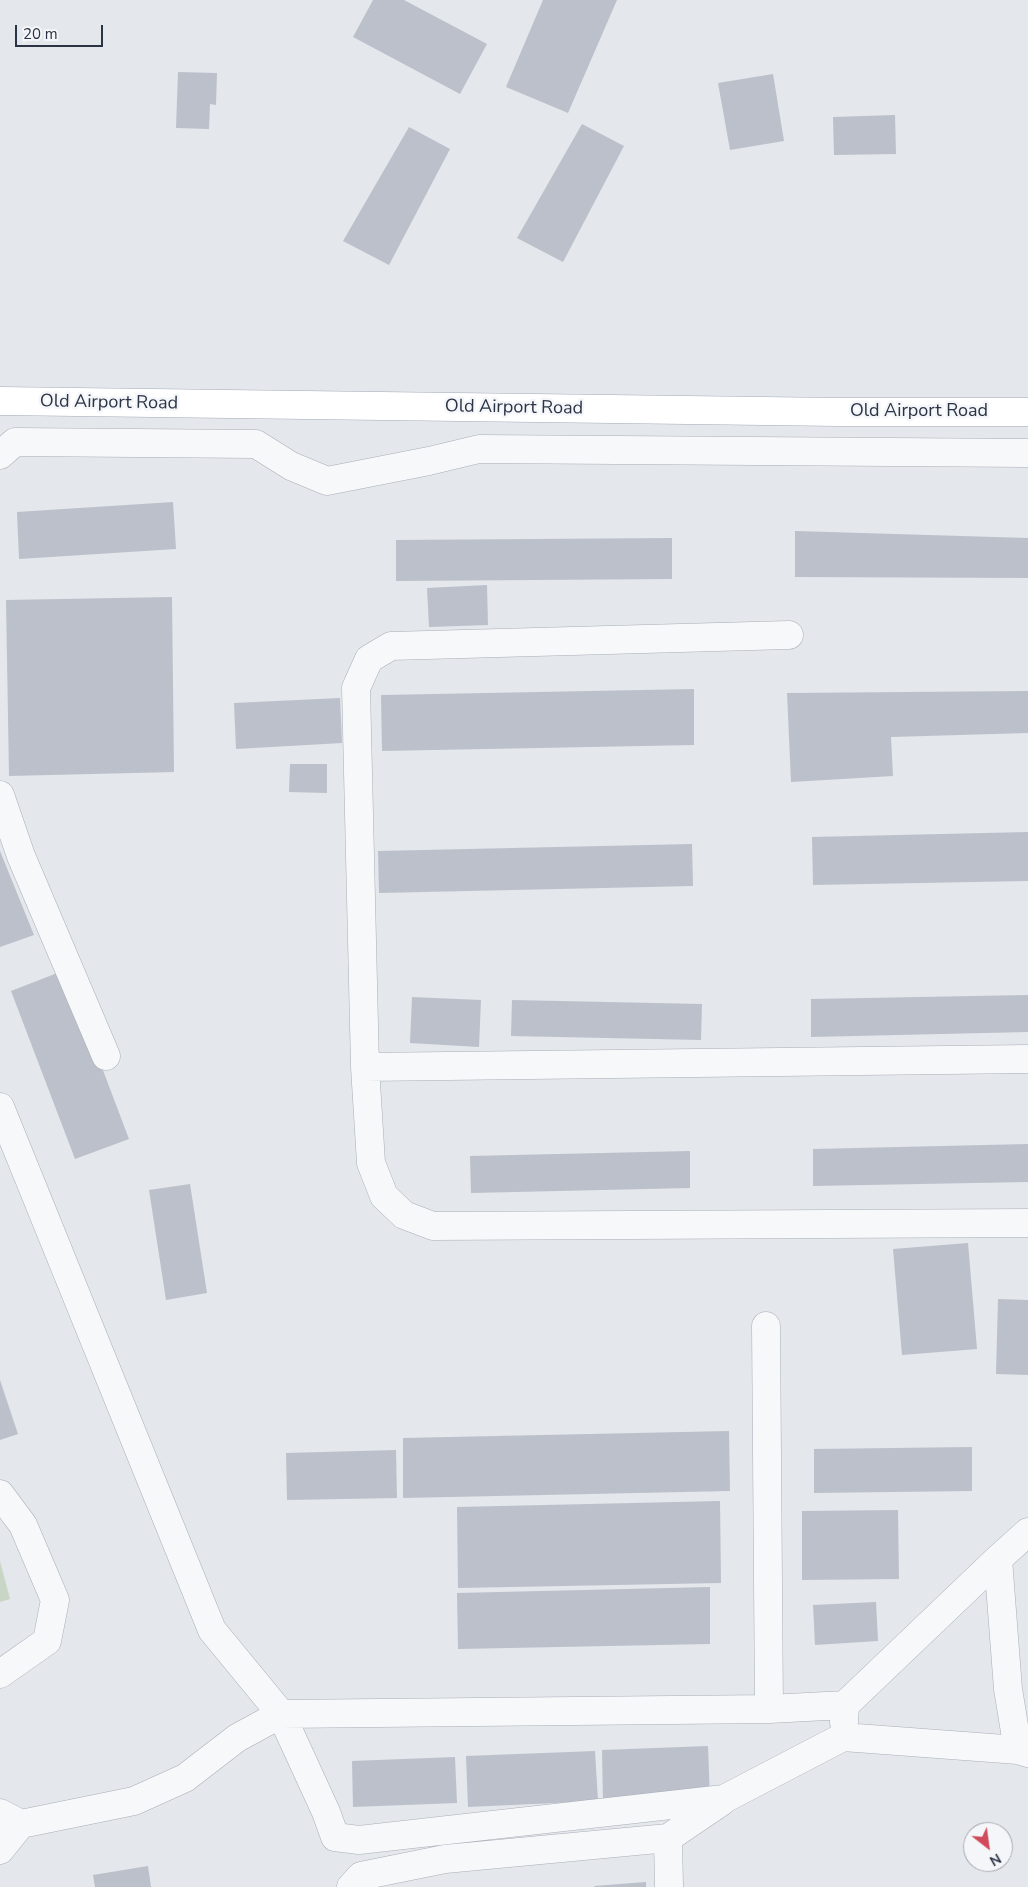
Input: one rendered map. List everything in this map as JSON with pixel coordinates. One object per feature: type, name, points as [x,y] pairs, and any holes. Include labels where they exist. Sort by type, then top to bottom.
[{"type":"main road","name":"Old Airport Road","points":[[0,402],[839,412],[1028,412]]},
{"type":"street","points":[[0,455],[15,442],[256,444],[291,466],[327,482],[480,449],[1028,453]]},
{"type":"street","points":[[789,635],[391,646],[369,659],[356,688],[365,1067],[370,1163],[384,1196],[404,1215],[433,1226],[1028,1223]]},
{"type":"street","points":[[0,796],[21,856],[106,1056]]},
{"type":"street","points":[[365,1067],[1028,1059]]},
{"type":"street","points":[[0,1107],[212,1630],[281,1714],[326,1812],[335,1837],[359,1840],[724,1799]]},
{"type":"street","points":[[766,1326],[768,1709]]},
{"type":"street","points":[[0,1494],[23,1525],[55,1600],[47,1641],[0,1674]]},
{"type":"street","points":[[0,1850],[11,1818],[134,1801],[185,1778],[237,1738],[281,1714],[768,1709],[845,1705],[1028,1532]]},
{"type":"street","points":[[351,1887],[361,1876],[423,1876],[445,1859],[668,1838],[724,1799],[843,1737],[1023,1752],[1008,1689],[998,1559]]},
{"type":"street","points":[[843,1737],[845,1705]]},
{"type":"street","points":[[668,1838],[669,1887]]},
{"type":"green space","points":[[0,1561],[10,1599],[0,1602]]},
{"type":"building","points":[[373,0],[404,0],[487,44],[460,94],[353,37]]},
{"type":"building","points":[[543,0],[617,0],[568,113],[506,87]]},
{"type":"building","points":[[178,72],[217,73],[216,105],[210,104],[209,129],[176,128]]},
{"type":"building","points":[[773,74],[784,141],[730,150],[718,83]]},
{"type":"building","points":[[895,115],[896,154],[834,155],[833,117]]},
{"type":"building","points":[[582,124],[624,146],[563,262],[517,238]]},
{"type":"building","points":[[409,127],[450,149],[389,265],[343,241]]},
{"type":"building","points":[[173,502],[176,549],[19,559],[17,512]]},
{"type":"building","points":[[795,531],[1028,538],[1028,578],[795,577]]},
{"type":"building","points":[[672,538],[672,579],[396,581],[396,540]]},
{"type":"building","points":[[487,585],[488,625],[429,627],[427,588]]},
{"type":"building","points":[[172,597],[174,772],[9,776],[6,600]]},
{"type":"building","points":[[694,689],[694,745],[382,751],[381,695]]},
{"type":"building","points":[[1028,691],[1028,733],[891,737],[893,776],[791,782],[787,693]]},
{"type":"building","points":[[340,698],[342,743],[236,749],[234,703]]},
{"type":"building","points":[[290,764],[327,764],[327,793],[289,792]]},
{"type":"building","points":[[1028,832],[1028,881],[813,885],[812,837]]},
{"type":"building","points":[[692,844],[693,886],[379,893],[378,851]]},
{"type":"building","points":[[0,851],[34,935],[0,947]]},
{"type":"building","points":[[65,970],[129,1139],[75,1159],[11,991]]},
{"type":"building","points":[[1028,995],[1028,1032],[811,1037],[811,999]]},
{"type":"building","points":[[412,997],[481,1000],[479,1047],[410,1043]]},
{"type":"building","points":[[512,1000],[702,1004],[701,1040],[511,1036]]},
{"type":"building","points":[[1028,1144],[1028,1182],[813,1186],[813,1149]]},
{"type":"building","points":[[690,1151],[690,1188],[471,1193],[470,1156]]},
{"type":"building","points":[[190,1184],[207,1293],[166,1300],[149,1190]]},
{"type":"building","points":[[968,1243],[977,1349],[902,1355],[893,1249]]},
{"type":"building","points":[[998,1299],[1028,1300],[1028,1375],[996,1374]]},
{"type":"building","points":[[0,1380],[18,1434],[0,1440]]},
{"type":"building","points":[[729,1431],[730,1491],[403,1498],[403,1438]]},
{"type":"building","points":[[972,1447],[972,1491],[814,1493],[814,1449]]},
{"type":"building","points":[[396,1450],[397,1498],[287,1500],[286,1453]]},
{"type":"building","points":[[720,1501],[721,1583],[458,1588],[457,1507]]},
{"type":"building","points":[[898,1510],[899,1579],[802,1580],[802,1511]]},
{"type":"building","points":[[710,1587],[710,1644],[458,1649],[457,1593]]},
{"type":"building","points":[[876,1602],[878,1641],[815,1645],[813,1605]]},
{"type":"building","points":[[708,1746],[710,1799],[603,1803],[602,1750]]},
{"type":"building","points":[[595,1751],[598,1801],[468,1807],[466,1756]]},
{"type":"building","points":[[455,1757],[457,1803],[353,1807],[352,1761]]},
{"type":"building","points":[[148,1866],[151,1887],[95,1887],[93,1875]]},
{"type":"building","points":[[646,1882],[646,1887],[594,1886]]}]
